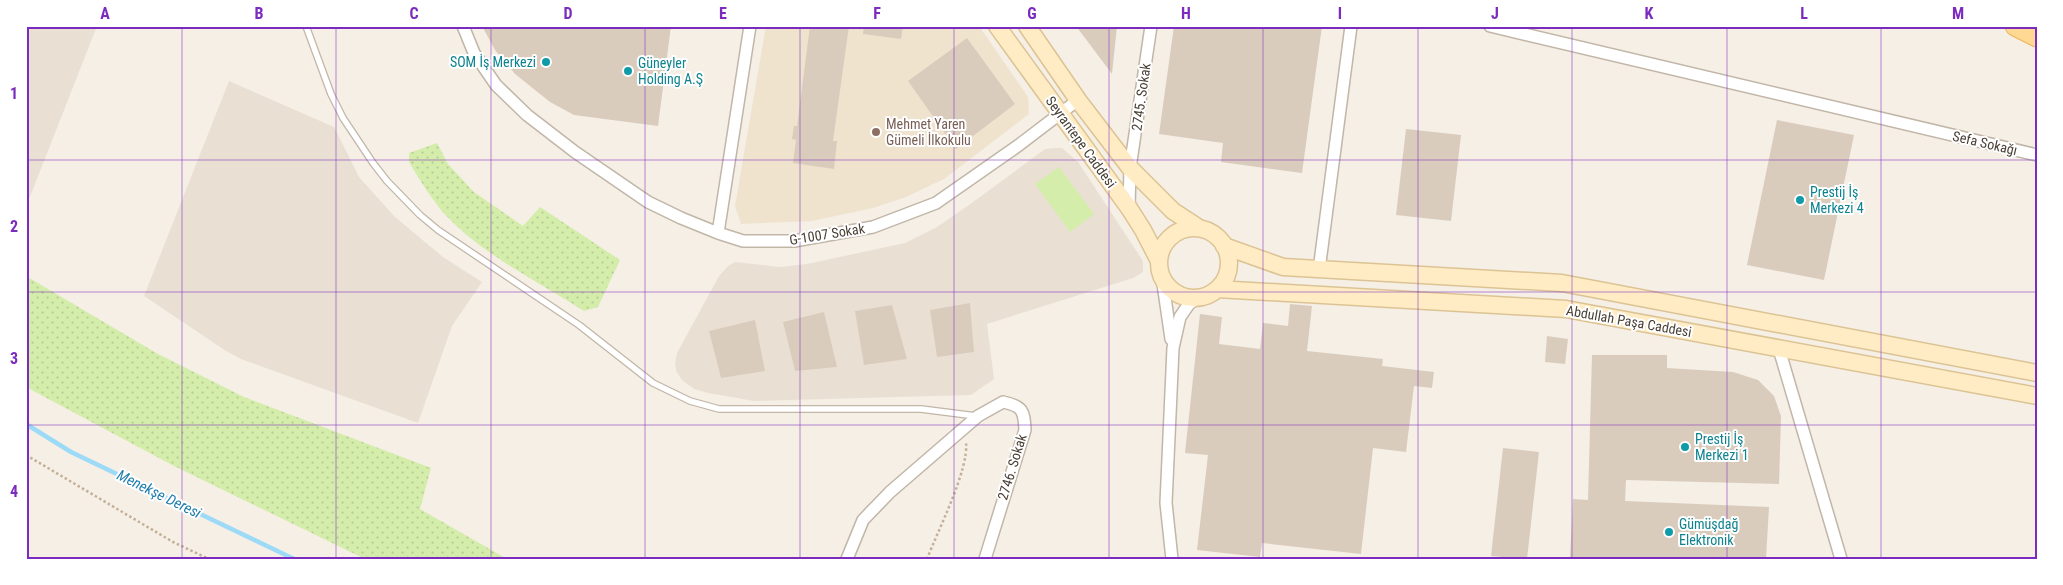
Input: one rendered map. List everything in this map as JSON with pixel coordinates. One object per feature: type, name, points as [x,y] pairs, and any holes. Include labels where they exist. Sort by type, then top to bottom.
[{"type":"main road","name":"Seyrantepe Caddesi","points":[[997,26],[1129,208],[1143,230],[1161,269]]},
{"type":"main road","name":"Seyrantepe Caddesi","points":[[1027,26],[1078,100],[1130,168],[1173,211],[1199,228]]},
{"type":"main road","points":[[2015,26],[2037,37]]},
{"type":"main road","points":[[1199,228],[1209,231],[1218,237],[1224,246],[1228,257],[1228,269],[1224,280],[1211,294],[1197,298],[1180,295],[1167,285],[1161,269],[1161,252],[1172,236],[1180,231],[1199,228]]},
{"type":"main road","name":"Abdullah Paşa Caddesi","points":[[1224,246],[1282,267],[1562,283],[2037,373]]},
{"type":"main road","name":"Abdullah Paşa Caddesi","points":[[1216,289],[1566,309],[2037,396]]},
{"type":"street","name":"G-1007 Sokak","points":[[463,26],[474,53],[496,85],[527,115],[575,152],[648,202],[681,218],[742,241],[794,241],[873,227],[936,203],[1019,145],[1078,100]]},
{"type":"street","points":[[718,232],[750,26]]},
{"type":"street","name":"2745. Sokak","points":[[1129,208],[1130,168],[1151,26]]},
{"type":"street","points":[[1319,270],[1351,26]]},
{"type":"street","name":"Sefa Sokağı","points":[[1490,26],[2037,155]]},
{"type":"street","points":[[1161,269],[1173,348]]},
{"type":"street","points":[[1172,559],[1166,503],[1173,348],[1180,318],[1189,304],[1197,298]]},
{"type":"street","points":[[1779,349],[1841,559]]},
{"type":"street","name":"2746. Sokak","points":[[847,559],[863,520],[897,486],[978,416],[1004,402],[1017,405],[1024,414],[1025,430],[984,559]]},
{"type":"lane","points":[[306,26],[331,94],[344,118],[373,163],[403,198],[438,230],[580,325],[653,383],[690,401],[719,409],[920,409],[978,416]]},
{"type":"path","points":[[928,559],[967,452],[965,427]]},
{"type":"path","points":[[26,455],[173,542],[209,559]]},
{"type":"shaded area","points":[[26,26],[97,26],[26,207]]},
{"type":"shaded area","name":"Mehmet Yaren Gümeli İlkokulu","points":[[766,26],[979,26],[1028,97],[1029,114],[944,179],[906,197],[873,208],[812,221],[741,224],[735,206]]},
{"type":"shaded area","points":[[229,81],[334,127],[359,177],[395,217],[443,257],[482,282],[452,326],[418,423],[241,359],[144,296]]},
{"type":"shaded area","points":[[1062,148],[1078,162],[1143,261],[1143,272],[1133,278],[987,324],[994,379],[971,395],[754,401],[694,389],[682,380],[676,371],[677,353],[719,276],[728,266],[735,262],[780,267],[807,264],[905,243],[937,227],[1045,149]]},
{"type":"green space","points":[[437,143],[448,164],[474,192],[523,226],[540,207],[620,260],[598,307],[584,311],[509,265],[456,226],[424,187],[409,162],[409,153]]},
{"type":"green space","points":[[1059,167],[1094,214],[1070,232],[1035,184]]},
{"type":"green space","points":[[26,276],[158,354],[244,397],[431,468],[420,509],[507,559],[365,559],[174,466],[26,387]]},
{"type":"building","points":[[482,26],[671,26],[658,126],[574,115],[550,102],[515,74],[495,50]]},
{"type":"building","points":[[810,26],[849,26],[833,141],[837,141],[834,169],[793,163],[796,140],[792,139],[794,126],[797,126]]},
{"type":"building","points":[[864,26],[903,26],[901,39],[863,34]]},
{"type":"building","points":[[1076,26],[1117,26],[1112,74]]},
{"type":"building","points":[[1174,26],[1322,26],[1302,173],[1221,162],[1223,143],[1159,134]]},
{"type":"building","points":[[967,38],[1015,104],[956,149],[908,81]]},
{"type":"building","name":"Prestij İş Merkezi 4","points":[[1777,120],[1854,135],[1824,280],[1747,265]]},
{"type":"building","points":[[1406,129],[1461,135],[1451,221],[1396,215]]},
{"type":"building","points":[[970,303],[974,352],[937,357],[930,310]]},
{"type":"building","points":[[1290,304],[1312,306],[1307,351],[1383,359],[1382,366],[1434,372],[1432,388],[1414,386],[1406,452],[1373,448],[1361,554],[1262,543],[1260,557],[1197,550],[1208,455],[1185,453],[1200,314],[1222,317],[1219,344],[1260,349],[1263,323],[1288,326]]},
{"type":"building","points":[[892,305],[907,359],[864,365],[855,311]]},
{"type":"building","points":[[824,312],[837,367],[795,371],[783,322]]},
{"type":"building","points":[[755,320],[765,371],[721,378],[709,331]]},
{"type":"building","points":[[1547,336],[1568,339],[1565,364],[1545,362]]},
{"type":"building","name":"Prestij İş Merkezi 1","points":[[1592,355],[1667,355],[1667,368],[1733,372],[1758,380],[1774,396],[1781,416],[1779,484],[1626,480],[1625,501],[1769,507],[1766,559],[1570,558],[1573,499],[1588,500]]},
{"type":"building","points":[[1503,448],[1539,452],[1527,559],[1491,556]]},
{"type":"waterway","name":"Menekşe Deresi","points":[[26,424],[71,452],[294,559]]},
{"type":"place","name":"SOM İş Merkezi","points":[[546,62]]},
{"type":"place","name":"Güneyler Holding A.Ş","points":[[628,71]]},
{"type":"place","name":"Mehmet Yaren Gümeli İlkokulu","points":[[876,132]]},
{"type":"place","name":"Prestij İş Merkezi 4","points":[[1800,200]]},
{"type":"place","name":"Prestij İş Merkezi 1","points":[[1685,447]]},
{"type":"place","name":"Gümüşdağ Elektronik","points":[[1669,532]]}]
